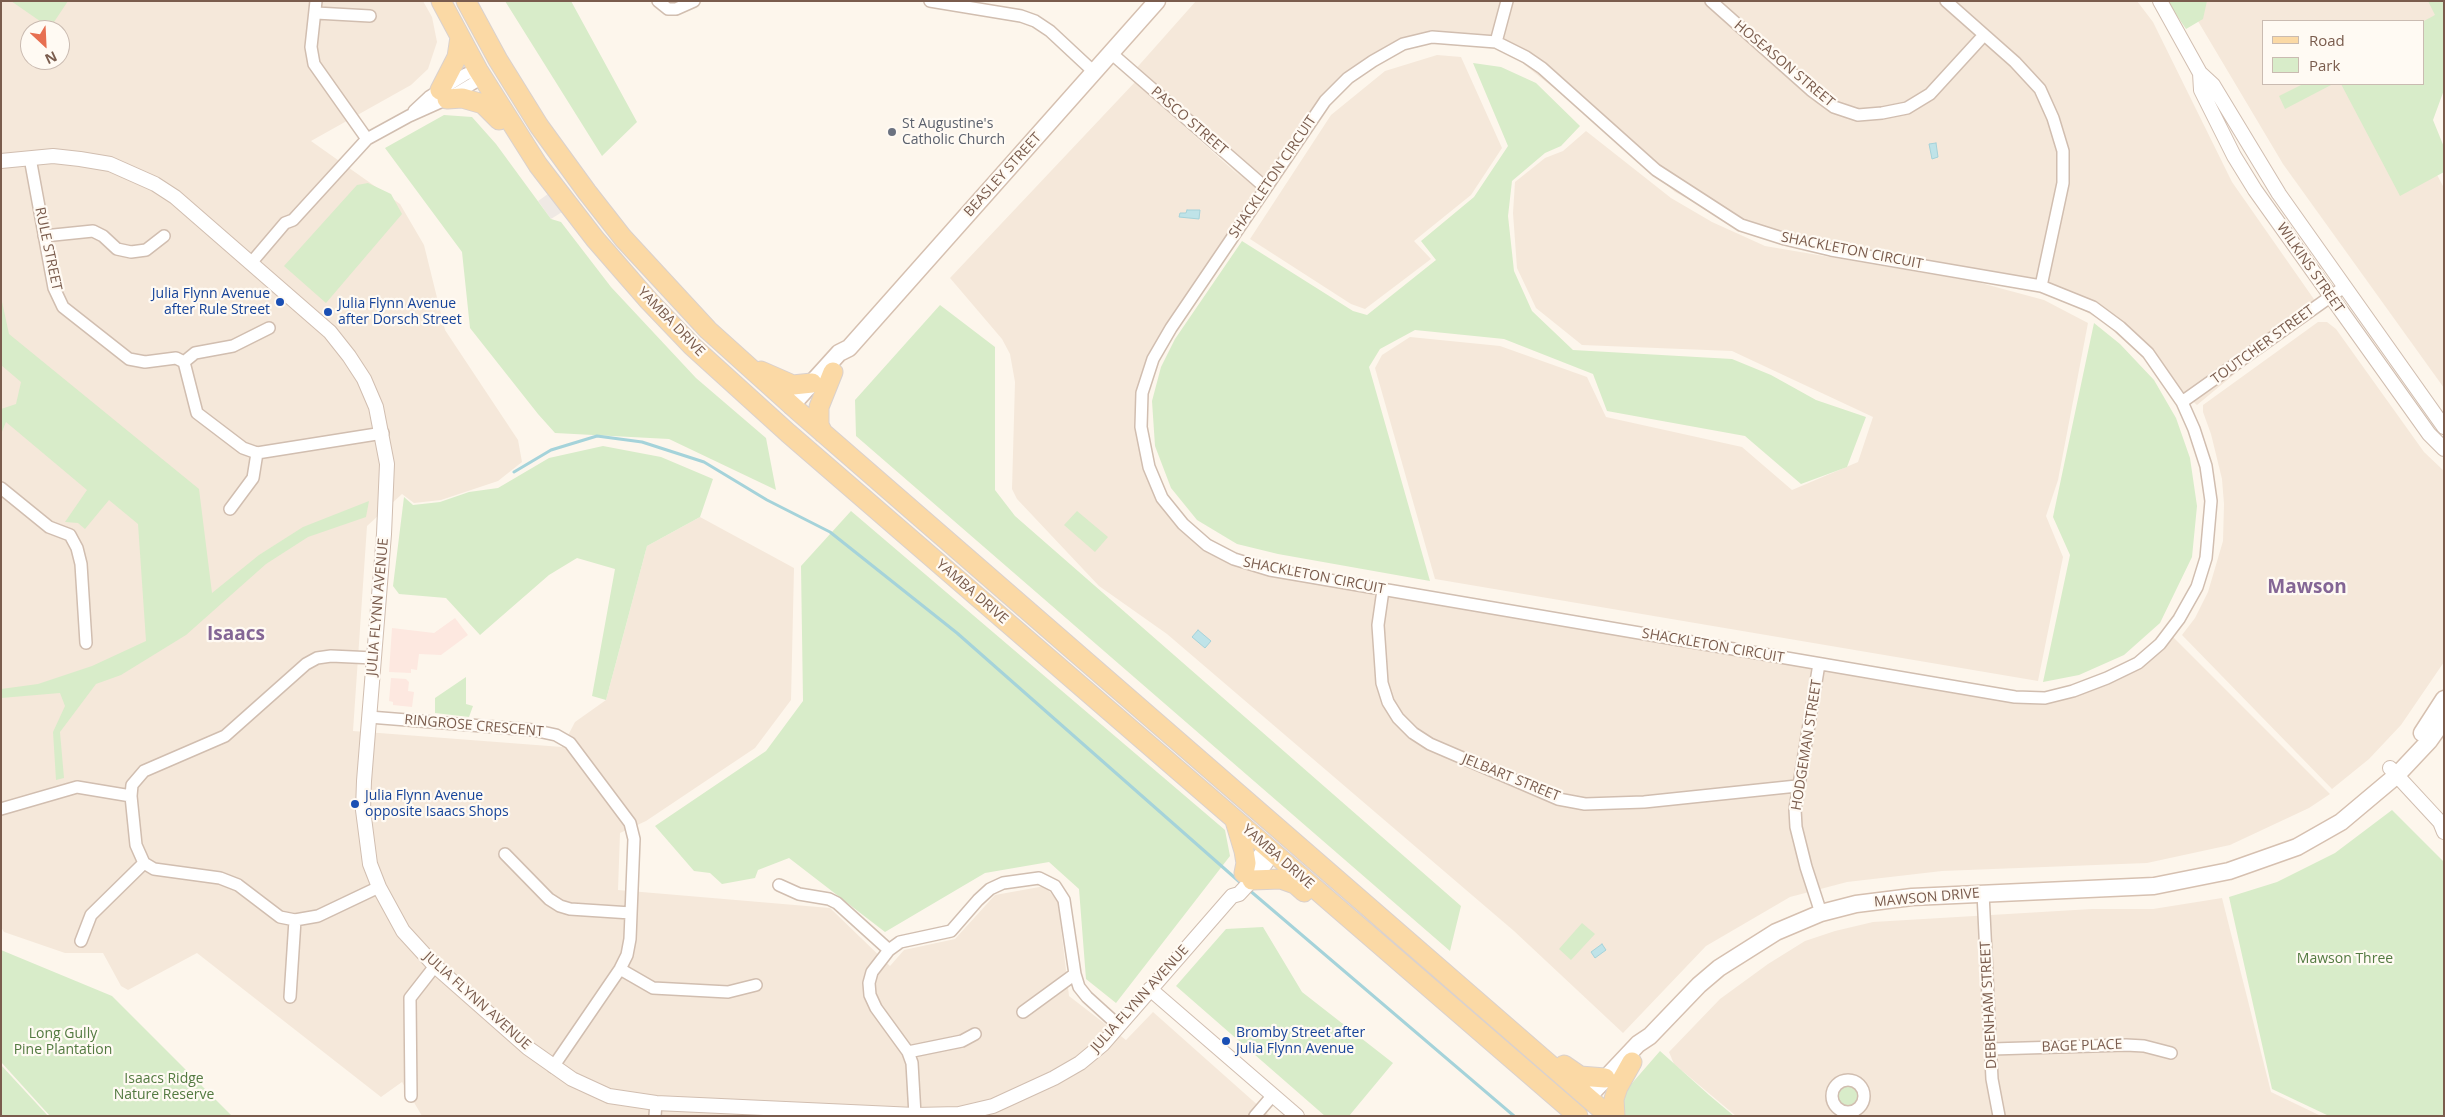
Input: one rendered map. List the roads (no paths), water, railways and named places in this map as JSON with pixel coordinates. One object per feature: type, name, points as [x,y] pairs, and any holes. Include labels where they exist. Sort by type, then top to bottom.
[{"type":"main road","name":"YAMBA DRIVE","points":[[441,1],[480,74],[522,142],[569,207],[649,301],[692,346],[779,425],[1270,849],[1332,905],[1584,1109],[1609,1116]]},
{"type":"main road","name":"YAMBA DRIVE","points":[[466,1],[499,62],[539,126],[623,238],[688,309],[738,359],[1534,1051],[1584,1109]]},
{"type":"main road","name":"BEASLEY STREET","points":[[794,408],[845,359],[849,348],[1157,1]]},
{"type":"main road","points":[[460,37],[457,57],[444,94],[483,104],[492,110],[505,128],[522,142]]},
{"type":"main road","points":[[480,74],[499,62]]},
{"type":"main road","name":"BEASLEY STREET","points":[[794,408],[812,382],[839,353],[849,348]]},
{"type":"main road","points":[[738,359],[771,377],[791,384],[812,382]]},
{"type":"main road","points":[[823,434],[819,425],[819,407],[833,372]]},
{"type":"main road","points":[[779,425],[794,408]]},
{"type":"main road","name":"MAWSON DRIVE","points":[[1584,1109],[1606,1078],[1699,985],[1719,968],[1776,932],[1821,913],[1856,904],[1912,897],[2154,886],[2216,874],[2297,847],[2322,834],[2352,814],[2390,774],[2444,699]]},
{"type":"main road","name":"MAWSON DRIVE","points":[[2390,774],[2430,741],[2444,720]]},
{"type":"main road","points":[[1226,783],[1245,809],[1269,831],[1270,849],[1285,844],[1300,848]]},
{"type":"main road","points":[[1235,820],[1248,876],[1281,879],[1295,884],[1310,896],[1332,905]]},
{"type":"main road","name":"MAWSON DRIVE","points":[[1584,1109],[1644,1050],[1650,1036]]},
{"type":"main road","points":[[1534,1051],[1554,1057],[1580,1076],[1606,1078]]},
{"type":"main road","points":[[1615,1116],[1614,1099],[1618,1087],[1632,1062]]},
{"type":"street","points":[[658,1],[668,9],[676,9],[694,1]]},
{"type":"street","points":[[930,1],[1021,16],[1035,21],[1050,31],[1094,72]]},
{"type":"street","points":[[1496,42],[1507,1]]},
{"type":"street","name":"HOSEASON STREET","points":[[1710,1],[1811,90],[1834,107],[1858,114],[1882,114],[1907,108],[1930,94],[1984,35]]},
{"type":"street","points":[[1946,1],[2015,62],[2040,89],[2053,118],[2063,151],[2063,183],[2041,286]]},
{"type":"street","name":"WILKINS STREET","points":[[2160,1],[2200,74],[2213,85],[2274,186],[2444,427]]},
{"type":"street","points":[[364,141],[314,64],[311,47],[316,7],[370,16]]},
{"type":"street","name":"SHACKLETON CIRCUIT","points":[[1432,37],[1496,42],[1526,57],[1542,68],[1656,170],[1742,225],[1785,239],[1832,250],[2041,286],[2094,307],[2120,327],[2148,353],[2182,402],[2194,429],[2206,466],[2211,501],[2206,558],[2197,587],[2179,619],[2160,644],[2138,662],[2082,688],[2045,698],[2015,697],[1384,590],[1270,570],[1234,559],[1207,545],[1183,524],[1162,498],[1149,467],[1141,427],[1142,392],[1153,359],[1171,328],[1266,188],[1325,101],[1348,78],[1373,60],[1403,44],[1432,37]]},
{"type":"street","name":"PASCO STREET","points":[[1111,53],[1266,188]]},
{"type":"street","points":[[254,265],[290,229],[293,220],[364,141],[409,116],[428,97],[444,94],[468,73],[480,74]]},
{"type":"street","name":"WILKINS STREET","points":[[2200,74],[2201,90],[2234,156],[2255,190],[2428,434],[2444,449]]},
{"type":"street","name":"JULIA FLYNN AVENUE","points":[[1,161],[53,156],[110,164],[134,173],[175,197],[330,332],[349,356],[370,394],[383,433],[387,464],[384,534],[363,810],[370,864],[379,887],[403,931],[435,966],[553,1067],[572,1080],[609,1096],[656,1110],[774,1109],[959,1115],[993,1106],[1054,1078],[1092,1053],[1119,1026],[1232,896],[1232,888],[1266,863],[1270,849]]},
{"type":"street","name":"RULE STREET","points":[[30,158],[54,288],[63,307],[129,359],[144,362],[176,358],[184,362]]},
{"type":"street","points":[[44,236],[92,231],[103,236],[117,249],[131,252],[146,250],[164,236]]},
{"type":"street","name":"TOUTCHER STREET","points":[[2182,402],[2344,287]]},
{"type":"street","points":[[269,328],[233,346],[195,353],[184,362],[198,412],[243,448],[257,453],[383,433]]},
{"type":"street","points":[[230,509],[253,478],[257,453]]},
{"type":"street","points":[[1,488],[49,527],[70,535],[77,548],[81,564],[86,643]]},
{"type":"street","name":"JELBART STREET","points":[[1384,590],[1378,624],[1382,683],[1388,702],[1398,718],[1413,733],[1430,744],[1549,796],[1585,804],[1636,803],[1797,786]]},
{"type":"street","points":[[374,658],[331,656],[317,658],[306,664],[225,736],[144,771],[132,785],[131,796],[136,845],[144,863],[154,869],[220,878],[238,885],[280,917],[295,920],[318,916],[379,887]]},
{"type":"street","name":"HODGEMAN STREET","points":[[1819,664],[1797,786],[1795,810],[1796,827],[1821,913]]},
{"type":"street","name":"RINGROSE CRESCENT","points":[[369,717],[548,732],[570,743],[630,823],[634,839],[627,955],[620,969],[553,1067]]},
{"type":"street","points":[[2390,774],[2440,822],[2442,830]]},
{"type":"street","points":[[1,809],[77,787],[131,796]]},
{"type":"street","points":[[505,854],[549,899],[560,906],[570,909],[631,913]]},
{"type":"street","points":[[81,942],[92,915],[144,863]]},
{"type":"street","points":[[915,1115],[912,1063],[908,1052],[876,1008],[870,995],[869,983],[872,972],[890,950],[900,942],[951,931],[990,889],[1003,883],[1039,878],[1055,886],[1064,900],[1075,974],[1079,987],[1087,997],[1119,1026]]},
{"type":"street","points":[[779,885],[799,894],[829,899],[837,903],[890,950]]},
{"type":"street","name":"DEBENHAM STREET","points":[[1983,893],[1992,1079],[1999,1116]]},
{"type":"street","points":[[290,996],[295,920]]},
{"type":"street","points":[[411,1096],[410,998],[435,966]]},
{"type":"street","points":[[620,969],[653,988],[728,992],[756,985]]},
{"type":"street","points":[[1023,1012],[1075,974]]},
{"type":"street","points":[[1150,989],[1297,1116]]},
{"type":"street","points":[[908,1052],[962,1041],[975,1034]]},
{"type":"street","name":"BAGE PLACE","points":[[1992,1049],[2126,1045],[2144,1046],[2171,1053]]},
{"type":"street","points":[[1255,1116],[1273,1095]]},
{"type":"water","points":[[1936,143],[1938,157],[1932,159],[1929,144]]},
{"type":"water","points":[[1187,210],[1200,210],[1199,219],[1179,217],[1180,213],[1186,213]]},
{"type":"water","points":[[1198,630],[1211,641],[1205,648],[1192,637]]},
{"type":"water","points":[[1602,944],[1606,950],[1595,958],[1591,952]]},
{"type":"waterway","points":[[514,472],[551,450],[597,436],[642,442],[704,462],[767,500],[830,532],[957,633],[1243,885]]},
{"type":"waterway","points":[[1248,889],[1514,1116]]},
{"type":"place","name":"St Augustine's Catholic Church","points":[[892,132]]},
{"type":"place","name":"Julia Flynn Avenue after Rule Street","points":[[280,302]]},
{"type":"place","name":"Julia Flynn Avenue after Dorsch Street","points":[[328,312]]},
{"type":"place","name":"Julia Flynn Avenue opposite Isaacs Shops","points":[[355,804]]},
{"type":"place","name":"Bromby Street after Julia Flynn Avenue","points":[[1226,1041]]},
{"type":"district","name":"Mawson","points":[[2307,588]]},
{"type":"district","name":"Isaacs","points":[[236,635]]},
{"type":"park label","name":"Mawson Three","points":[[2345,959]]},
{"type":"park label","name":"Long Gully Pine Plantation","points":[[63,1042]]},
{"type":"park label","name":"Isaacs Ridge Nature Reserve","points":[[164,1088]]}]
